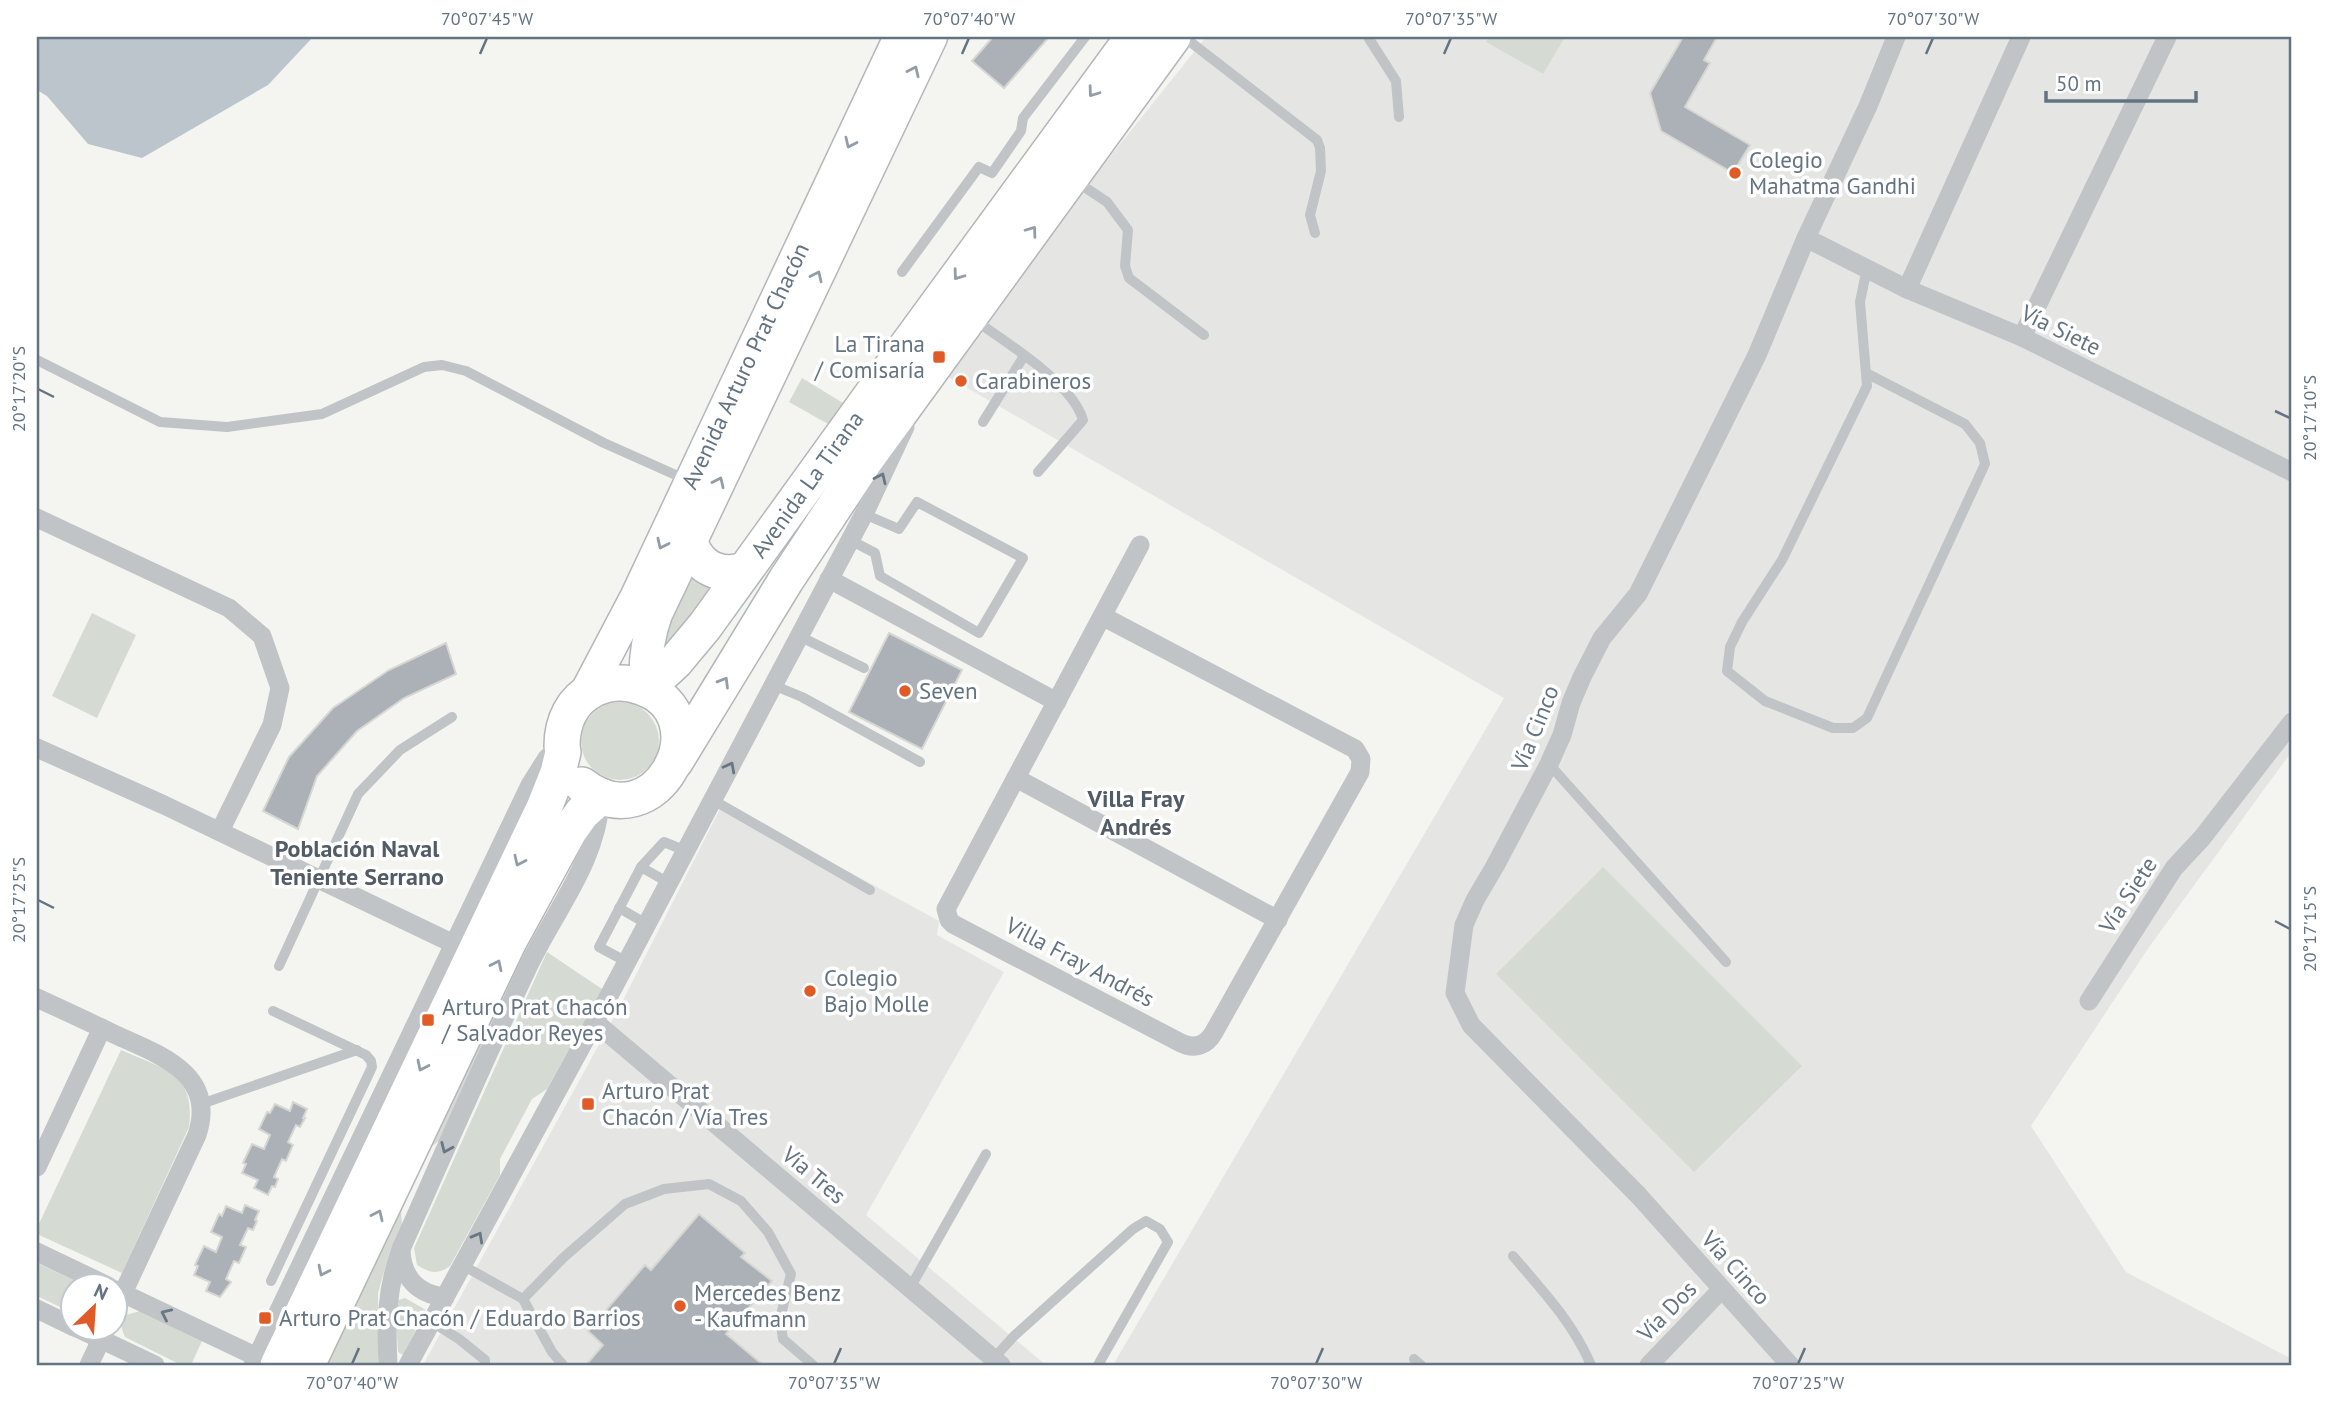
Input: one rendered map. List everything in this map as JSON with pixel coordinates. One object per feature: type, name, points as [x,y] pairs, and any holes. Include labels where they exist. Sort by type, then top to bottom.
[{"type":"highway","name":"Avenida La Tirana","points":[[646,689],[688,647],[1132,37]]},
{"type":"highway","name":"Avenida La Tirana","points":[[676,762],[824,521],[1173,37]]},
{"type":"highway","points":[[690,543],[697,558],[710,569],[728,574],[745,570]]},
{"type":"highway","points":[[563,749],[566,762],[576,779],[592,792],[617,799],[642,796],[662,782],[676,762],[679,743],[677,724],[668,707],[646,689],[615,683],[599,687],[585,695]]},
{"type":"highway","name":"Avenida Arturo Prat Chacón","points":[[263,1362],[544,808],[558,773],[563,749],[563,729],[569,714],[585,695]]},
{"type":"highway","points":[[307,1365],[518,923],[575,822],[601,796]]},
{"type":"main road","name":"Avenida Arturo Prat Chacón","points":[[585,695],[636,598],[900,37]]},
{"type":"main road","name":"Avenida Arturo Prat Chacón","points":[[646,689],[644,668],[650,631],[656,614],[930,37]]},
{"type":"street","name":"Vía Cinco","points":[[1790,1365],[1639,1196],[1471,1025],[1455,993],[1464,925],[1475,900],[1549,764],[1582,677],[1602,638],[1638,594],[1757,355],[1896,37]]},
{"type":"street","points":[[1907,289],[2021,37]]},
{"type":"street","points":[[2022,337],[2167,37]]},
{"type":"street","name":"Vía Siete","points":[[1806,238],[1907,289],[2022,337],[2292,472]]},
{"type":"street","name":"Avenida La Tirana","points":[[596,1022],[864,514],[934,366]]},
{"type":"street","points":[[37,518],[229,608],[262,636],[280,688],[272,725],[220,831]]},
{"type":"street","name":"Villa Fray Andrés","points":[[1102,616],[1355,749],[1362,759],[1360,772],[1211,1038],[1205,1043],[1193,1046],[1181,1043],[953,924],[947,915],[947,902],[1140,545]]},
{"type":"street","points":[[829,579],[1057,702]]},
{"type":"street","name":"Vía Siete","points":[[2089,1001],[2174,869],[2202,838],[2292,722]]},
{"type":"street","points":[[37,748],[220,831],[454,944]]},
{"type":"street","points":[[130,1302],[263,1362],[454,944],[535,775],[547,758],[563,749]]},
{"type":"street","points":[[1016,778],[1278,920]]},
{"type":"street","points":[[388,1365],[387,1301],[401,1249],[531,961],[584,866],[595,837],[601,796]]},
{"type":"street","points":[[37,998],[171,1061],[190,1079],[201,1104],[197,1135],[127,1272]]},
{"type":"street","points":[[408,1365],[596,1022]]},
{"type":"street","name":"Vía Tres","points":[[596,1022],[997,1362]]},
{"type":"street","points":[[37,1167],[102,1028]]},
{"type":"street","points":[[401,1249],[404,1271],[410,1280],[426,1293],[445,1297]]},
{"type":"street","points":[[37,1252],[73,1272]]},
{"type":"street","name":"Vía Dos","points":[[1648,1365],[1721,1290]]},
{"type":"street","points":[[37,1309],[60,1320]]},
{"type":"street","points":[[89,1365],[100,1342]]},
{"type":"street","points":[[117,1342],[155,1365]]},
{"type":"lane","points":[[902,272],[979,167],[992,173],[1021,131],[1023,118],[1085,37]]},
{"type":"lane","points":[[1184,37],[1317,140],[1321,171],[1310,215],[1315,233]]},
{"type":"lane","points":[[1368,37],[1396,81],[1399,117]]},
{"type":"lane","points":[[1071,177],[1107,202],[1128,230],[1125,266],[1129,278],[1204,335]]},
{"type":"lane","points":[[1866,373],[1965,425],[1980,443],[1985,464],[1867,718],[1853,728],[1833,728],[1765,701],[1727,671],[1730,647],[1742,622],[1782,560],[1867,386],[1860,302],[1867,268]]},
{"type":"lane","points":[[970,316],[1053,378],[1080,408],[1083,420],[1038,472]]},
{"type":"lane","points":[[983,422],[1024,356]]},
{"type":"lane","points":[[37,360],[160,422],[227,427],[322,414],[424,367],[442,365],[466,372],[604,443],[690,482]]},
{"type":"lane","points":[[850,540],[875,553],[880,576],[979,633],[1023,558],[917,502],[900,529],[864,514]]},
{"type":"lane","points":[[799,636],[864,668]]},
{"type":"lane","points":[[773,685],[802,697],[920,762]]},
{"type":"lane","points":[[279,966],[358,794],[400,750],[452,717]]},
{"type":"lane","points":[[1549,764],[1727,962]]},
{"type":"lane","points":[[713,800],[870,890]]},
{"type":"lane","points":[[627,962],[599,947],[619,908],[641,867],[664,842],[686,851]]},
{"type":"lane","points":[[641,867],[669,883]]},
{"type":"lane","points":[[619,908],[648,924]]},
{"type":"lane","points":[[271,1280],[372,1067],[371,1061],[357,1050],[273,1011]]},
{"type":"lane","points":[[201,1104],[357,1050]]},
{"type":"lane","points":[[910,1289],[986,1154]]},
{"type":"lane","points":[[523,1299],[563,1258],[625,1204],[664,1188],[709,1184],[741,1201],[768,1232],[791,1274],[780,1319],[783,1339],[813,1365]]},
{"type":"lane","points":[[997,1362],[1034,1318],[1146,1221],[1160,1229],[1168,1242],[1098,1365]]},
{"type":"lane","points":[[1513,1256],[1567,1319],[1591,1365]]},
{"type":"lane","points":[[462,1265],[523,1299],[552,1352],[563,1365]]},
{"type":"lane","points":[[432,1322],[485,1360],[485,1365]]},
{"type":"shaded area","points":[[37,37],[313,37],[268,85],[142,158],[88,144],[47,96],[37,90]]},
{"type":"shaded area","points":[[1206,37],[2292,37],[2292,751],[2147,950],[2031,1126],[2126,1272],[2292,1359],[2292,1365],[1113,1365],[1504,698],[938,371]]},
{"type":"shaded area","points":[[1489,37],[1565,37],[1543,74],[1486,42]]},
{"type":"shaded area","points":[[802,378],[843,403],[828,424],[789,402]]},
{"type":"shaded area","points":[[690,569],[721,585],[660,660],[659,650]]},
{"type":"shaded area","points":[[92,613],[136,635],[97,718],[52,696]]},
{"type":"shaded area","points":[[620,702],[635,705],[648,713],[656,726],[659,741],[656,756],[648,769],[635,777],[620,780],[605,777],[592,769],[584,756],[581,741],[584,726],[592,713],[605,705]]},
{"type":"shaded area","points":[[723,803],[939,921],[937,935],[1004,972],[866,1215],[1046,1365],[423,1365],[618,1010]]},
{"type":"shaded area","points":[[1603,867],[1802,1066],[1694,1172],[1496,974]]},
{"type":"shaded area","points":[[523,951],[440,1140],[430,1148],[401,1209],[402,1225],[389,1254],[378,1293],[378,1365],[322,1365]]},
{"type":"shaded area","points":[[547,952],[602,989],[547,1089],[532,1099],[500,1159],[500,1175],[450,1266],[437,1272],[426,1270],[417,1265],[414,1248]]},
{"type":"shaded area","points":[[121,1050],[163,1068],[182,1083],[190,1109],[189,1127],[122,1272],[37,1234],[37,1228]]},
{"type":"shaded area","points":[[37,1263],[60,1274],[60,1307],[37,1296]]},
{"type":"shaded area","points":[[405,1298],[426,1310],[403,1355],[398,1352],[395,1301]]},
{"type":"shaded area","points":[[140,1311],[202,1341],[191,1365],[181,1365],[130,1340],[130,1314]]},
{"type":"building","points":[[993,37],[1049,37],[1004,88],[972,61]]},
{"type":"building","points":[[1683,37],[1717,37],[1704,60],[1710,63],[1685,107],[1750,145],[1733,173],[1661,131],[1650,93]]},
{"type":"building","name":"Seven","points":[[889,633],[962,670],[922,749],[849,712]]},
{"type":"building","points":[[446,643],[456,674],[404,698],[357,731],[317,776],[298,829],[263,811],[289,757],[333,708],[389,670]]},
{"type":"building","points":[[293,1102],[307,1109],[305,1118],[300,1127],[296,1125],[288,1142],[293,1145],[286,1161],[282,1159],[274,1177],[278,1179],[275,1187],[272,1186],[268,1195],[254,1188],[258,1180],[242,1173],[246,1164],[243,1163],[252,1144],[264,1149],[270,1135],[259,1129],[267,1112],[270,1113],[275,1104],[290,1111]]},
{"type":"building","points":[[245,1205],[259,1211],[255,1220],[257,1221],[253,1230],[248,1228],[240,1245],[246,1247],[239,1263],[234,1261],[226,1279],[231,1282],[220,1297],[206,1291],[210,1282],[194,1275],[198,1266],[195,1265],[204,1246],[216,1252],[222,1237],[211,1232],[219,1214],[222,1216],[226,1206],[242,1213]]},
{"type":"building","name":"Mercedes Benz - Kaufmann","points":[[699,1214],[745,1253],[741,1257],[772,1281],[726,1334],[763,1365],[586,1365],[603,1345],[588,1331],[645,1265],[651,1270]]},
{"type":"place","name":"Colegio Mahatma Gandhi","points":[[1735,173]]},
{"type":"place","name":"La Tirana / Comisaría","points":[[939,357]]},
{"type":"place","name":"Carabineros","points":[[961,381]]},
{"type":"place","name":"Seven","points":[[905,691]]},
{"type":"place","name":"Colegio Bajo Molle","points":[[810,991]]},
{"type":"place","name":"Arturo Prat Chacón / Salvador Reyes","points":[[428,1020]]},
{"type":"place","name":"Arturo Prat Chacón / Vía Tres","points":[[588,1104]]},
{"type":"place","name":"Mercedes Benz - Kaufmann","points":[[680,1306]]},
{"type":"place","name":"Arturo Prat Chacón / Eduardo Barrios","points":[[265,1318]]},
{"type":"district","name":"Villa Fray Andrés","points":[[1136,813]]},
{"type":"district","name":"Población Naval Teniente Serrano","points":[[357,863]]}]
